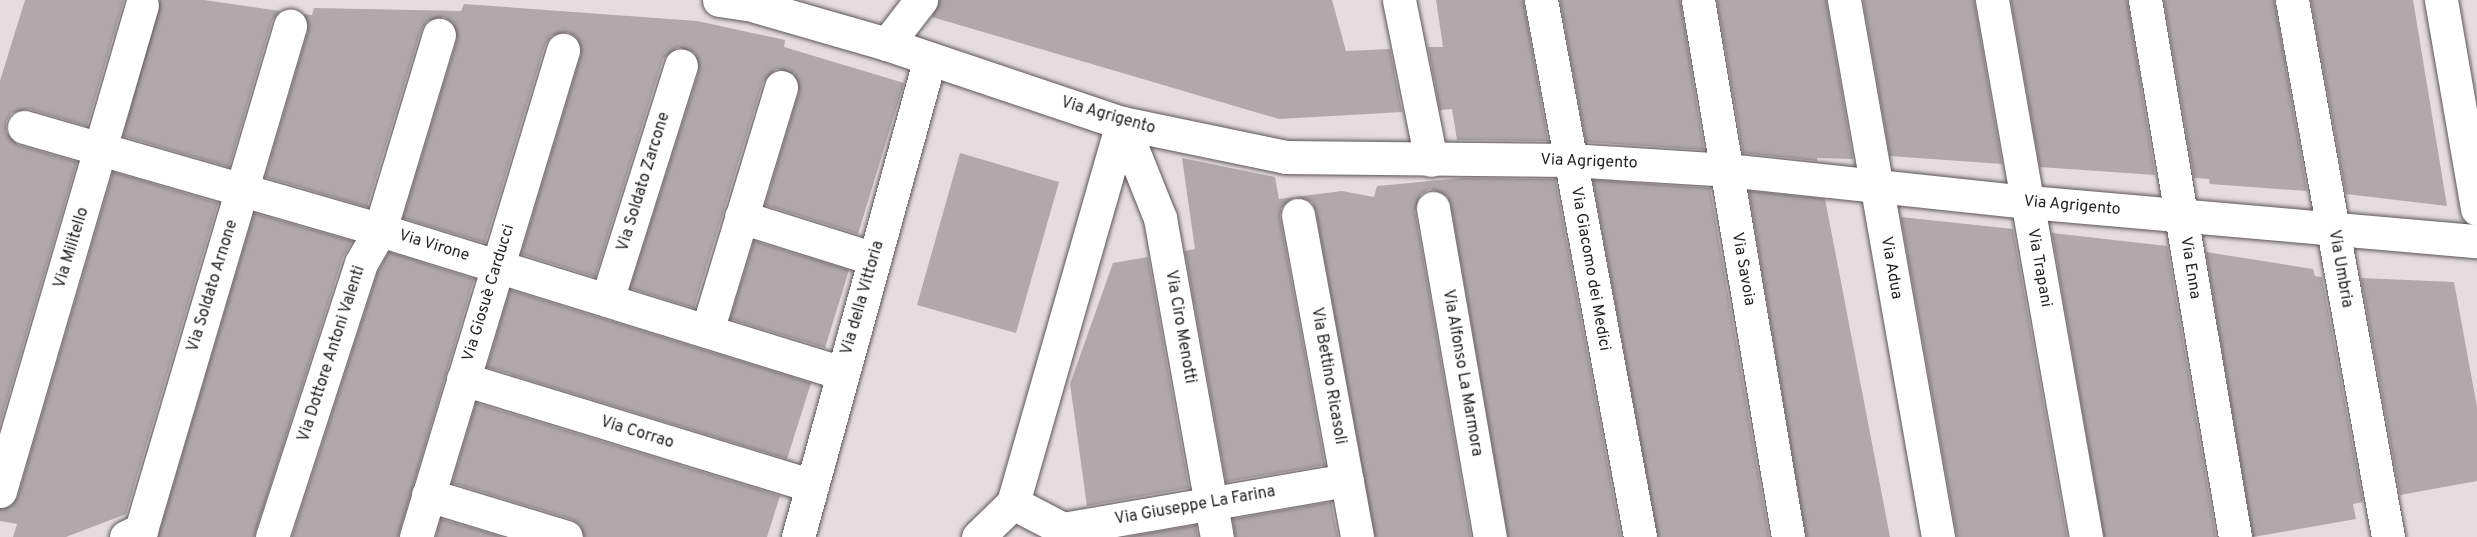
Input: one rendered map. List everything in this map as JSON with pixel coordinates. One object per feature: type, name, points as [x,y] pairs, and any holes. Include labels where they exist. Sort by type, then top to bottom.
[{"type":"street","points":[[887,44],[921,0]]},
{"type":"street","points":[[1399,0],[1431,160]]},
{"type":"street","name":"Via Giacomo dei Medici","points":[[1541,0],[1640,537]]},
{"type":"street","name":"Via Savoia","points":[[1698,0],[1788,537]]},
{"type":"street","name":"Via Adua","points":[[1844,0],[1938,537]]},
{"type":"street","name":"Via Trapani","points":[[1992,0],[2086,537]]},
{"type":"street","name":"Via Enna","points":[[2145,0],[2235,537]]},
{"type":"street","name":"Via Umbria","points":[[2292,0],[2388,537]]},
{"type":"street","points":[[2441,0],[2466,84],[2477,209]]},
{"type":"street","name":"Via Agrigento","points":[[740,2],[887,44],[1122,123],[1286,156],[1431,160],[1570,160],[1726,170],[2028,202],[2477,241]]},
{"type":"street","name":"Via Militello","points":[[0,491],[142,5]]},
{"type":"street","name":"Via Soldato Arnone","points":[[126,537],[141,530],[290,26]]},
{"type":"street","name":"Via Dottore Antoni Valenti","points":[[272,537],[361,263],[380,230],[439,35]]},
{"type":"street","name":"Via Giosuè Carducci","points":[[416,537],[563,50]]},
{"type":"street","name":"Via della Vittoria","points":[[798,537],[930,59]]},
{"type":"street","name":"Via Soldato Zarcone","points":[[607,300],[681,64]]},
{"type":"street","points":[[707,331],[781,87]]},
{"type":"street","points":[[978,537],[1013,502],[1122,123]]},
{"type":"street","name":"Via Ciro Menotti","points":[[1122,123],[1160,218],[1217,537]]},
{"type":"street","name":"Via Virone","points":[[24,127],[102,147],[380,230],[842,373]]},
{"type":"street","name":"Via Alfonso La Marmora","points":[[1433,208],[1490,537]]},
{"type":"street","name":"Via Bettino Ricasoli","points":[[1298,215],[1357,537]]},
{"type":"street","points":[[741,217],[875,259]]},
{"type":"street","name":"Via Corrao","points":[[463,379],[812,486]]},
{"type":"street","name":"Via Giuseppe La Farina","points":[[1013,502],[1064,533],[1347,480]]},
{"type":"street","points":[[428,495],[566,537]]},
{"type":"building","points":[[25,0],[124,0],[87,126],[29,109],[11,113],[6,122],[6,132],[18,145],[77,162],[0,424],[0,81]]},
{"type":"building","points":[[160,0],[204,0],[280,11],[272,21],[229,167],[123,136]]},
{"type":"building","points":[[939,0],[1332,0],[1346,51],[1390,49],[1402,112],[1279,119],[932,17]]},
{"type":"building","points":[[1436,0],[1523,0],[1548,141],[1457,140],[1452,109],[1440,110],[1428,47],[1443,47]]},
{"type":"building","points":[[1560,0],[1680,0],[1704,150],[1586,142]]},
{"type":"building","points":[[1717,0],[1826,0],[1853,159],[1817,158],[1817,161],[1743,153]]},
{"type":"building","points":[[1863,0],[1974,0],[2002,164],[1890,156]]},
{"type":"building","points":[[2011,0],[2127,0],[2155,175],[2040,167]]},
{"type":"building","points":[[2164,0],[2274,0],[2307,191],[2210,184],[2209,179],[2194,178]]},
{"type":"building","points":[[2311,0],[2413,0],[2447,206],[2346,194]]},
{"type":"building","points":[[464,4],[697,21],[785,40],[784,47],[904,83],[858,234],[765,205],[799,92],[794,74],[776,69],[763,82],[694,308],[630,288],[699,71],[695,53],[678,47],[663,59],[595,277],[521,254],[581,55],[577,38],[568,32],[551,36],[545,45],[485,243],[403,218],[457,40],[453,23],[444,17],[427,21],[421,30],[367,207],[265,177],[308,31],[304,14],[312,15],[314,8],[461,11]]},
{"type":"building","points":[[960,153],[1059,182],[1016,333],[917,305]]},
{"type":"building","points":[[1182,158],[1275,177],[1279,199],[1294,197],[1281,208],[1280,218],[1325,465],[1226,482],[1185,251],[1195,249]]},
{"type":"building","points":[[113,172],[218,203],[126,514],[66,537],[13,537],[17,524],[0,521],[0,509],[12,505],[18,496]]},
{"type":"building","points":[[1463,178],[1555,179],[1621,537],[1508,537],[1451,205],[1447,196],[1430,189],[1421,194],[1415,211],[1471,537],[1375,537],[1316,212],[1312,202],[1295,197],[1342,191],[1374,197],[1377,186]]},
{"type":"building","points":[[1593,180],[1710,188],[1769,537],[1658,537]]},
{"type":"building","points":[[1749,191],[1825,199],[1890,537],[1806,537]]},
{"type":"building","points":[[254,213],[352,241],[343,257],[254,537],[158,537]]},
{"type":"building","points":[[1901,217],[2013,229],[2067,537],[1957,537]]},
{"type":"building","points":[[2052,233],[2167,246],[2216,537],[2104,537]]},
{"type":"building","points":[[754,241],[849,270],[825,348],[730,319]]},
{"type":"building","points":[[389,252],[474,279],[398,537],[292,537],[378,271]]},
{"type":"building","points":[[2206,252],[2313,269],[2315,276],[2322,277],[2363,502],[2353,504],[2356,519],[2253,537]]},
{"type":"building","points":[[1148,257],[1189,488],[1087,506],[1070,384],[1113,263]]},
{"type":"building","points":[[2361,278],[2454,282],[2477,407],[2477,481],[2400,495]]},
{"type":"building","points":[[510,290],[811,383],[787,459],[487,367]]},
{"type":"building","points":[[476,403],[780,496],[767,537],[584,537],[580,525],[571,519],[452,483]]},
{"type":"building","points":[[1331,502],[1338,537],[1235,537],[1233,519]]},
{"type":"building","points":[[441,519],[502,537],[436,537]]},
{"type":"building","points":[[1196,525],[1198,537],[1127,537]]}]
